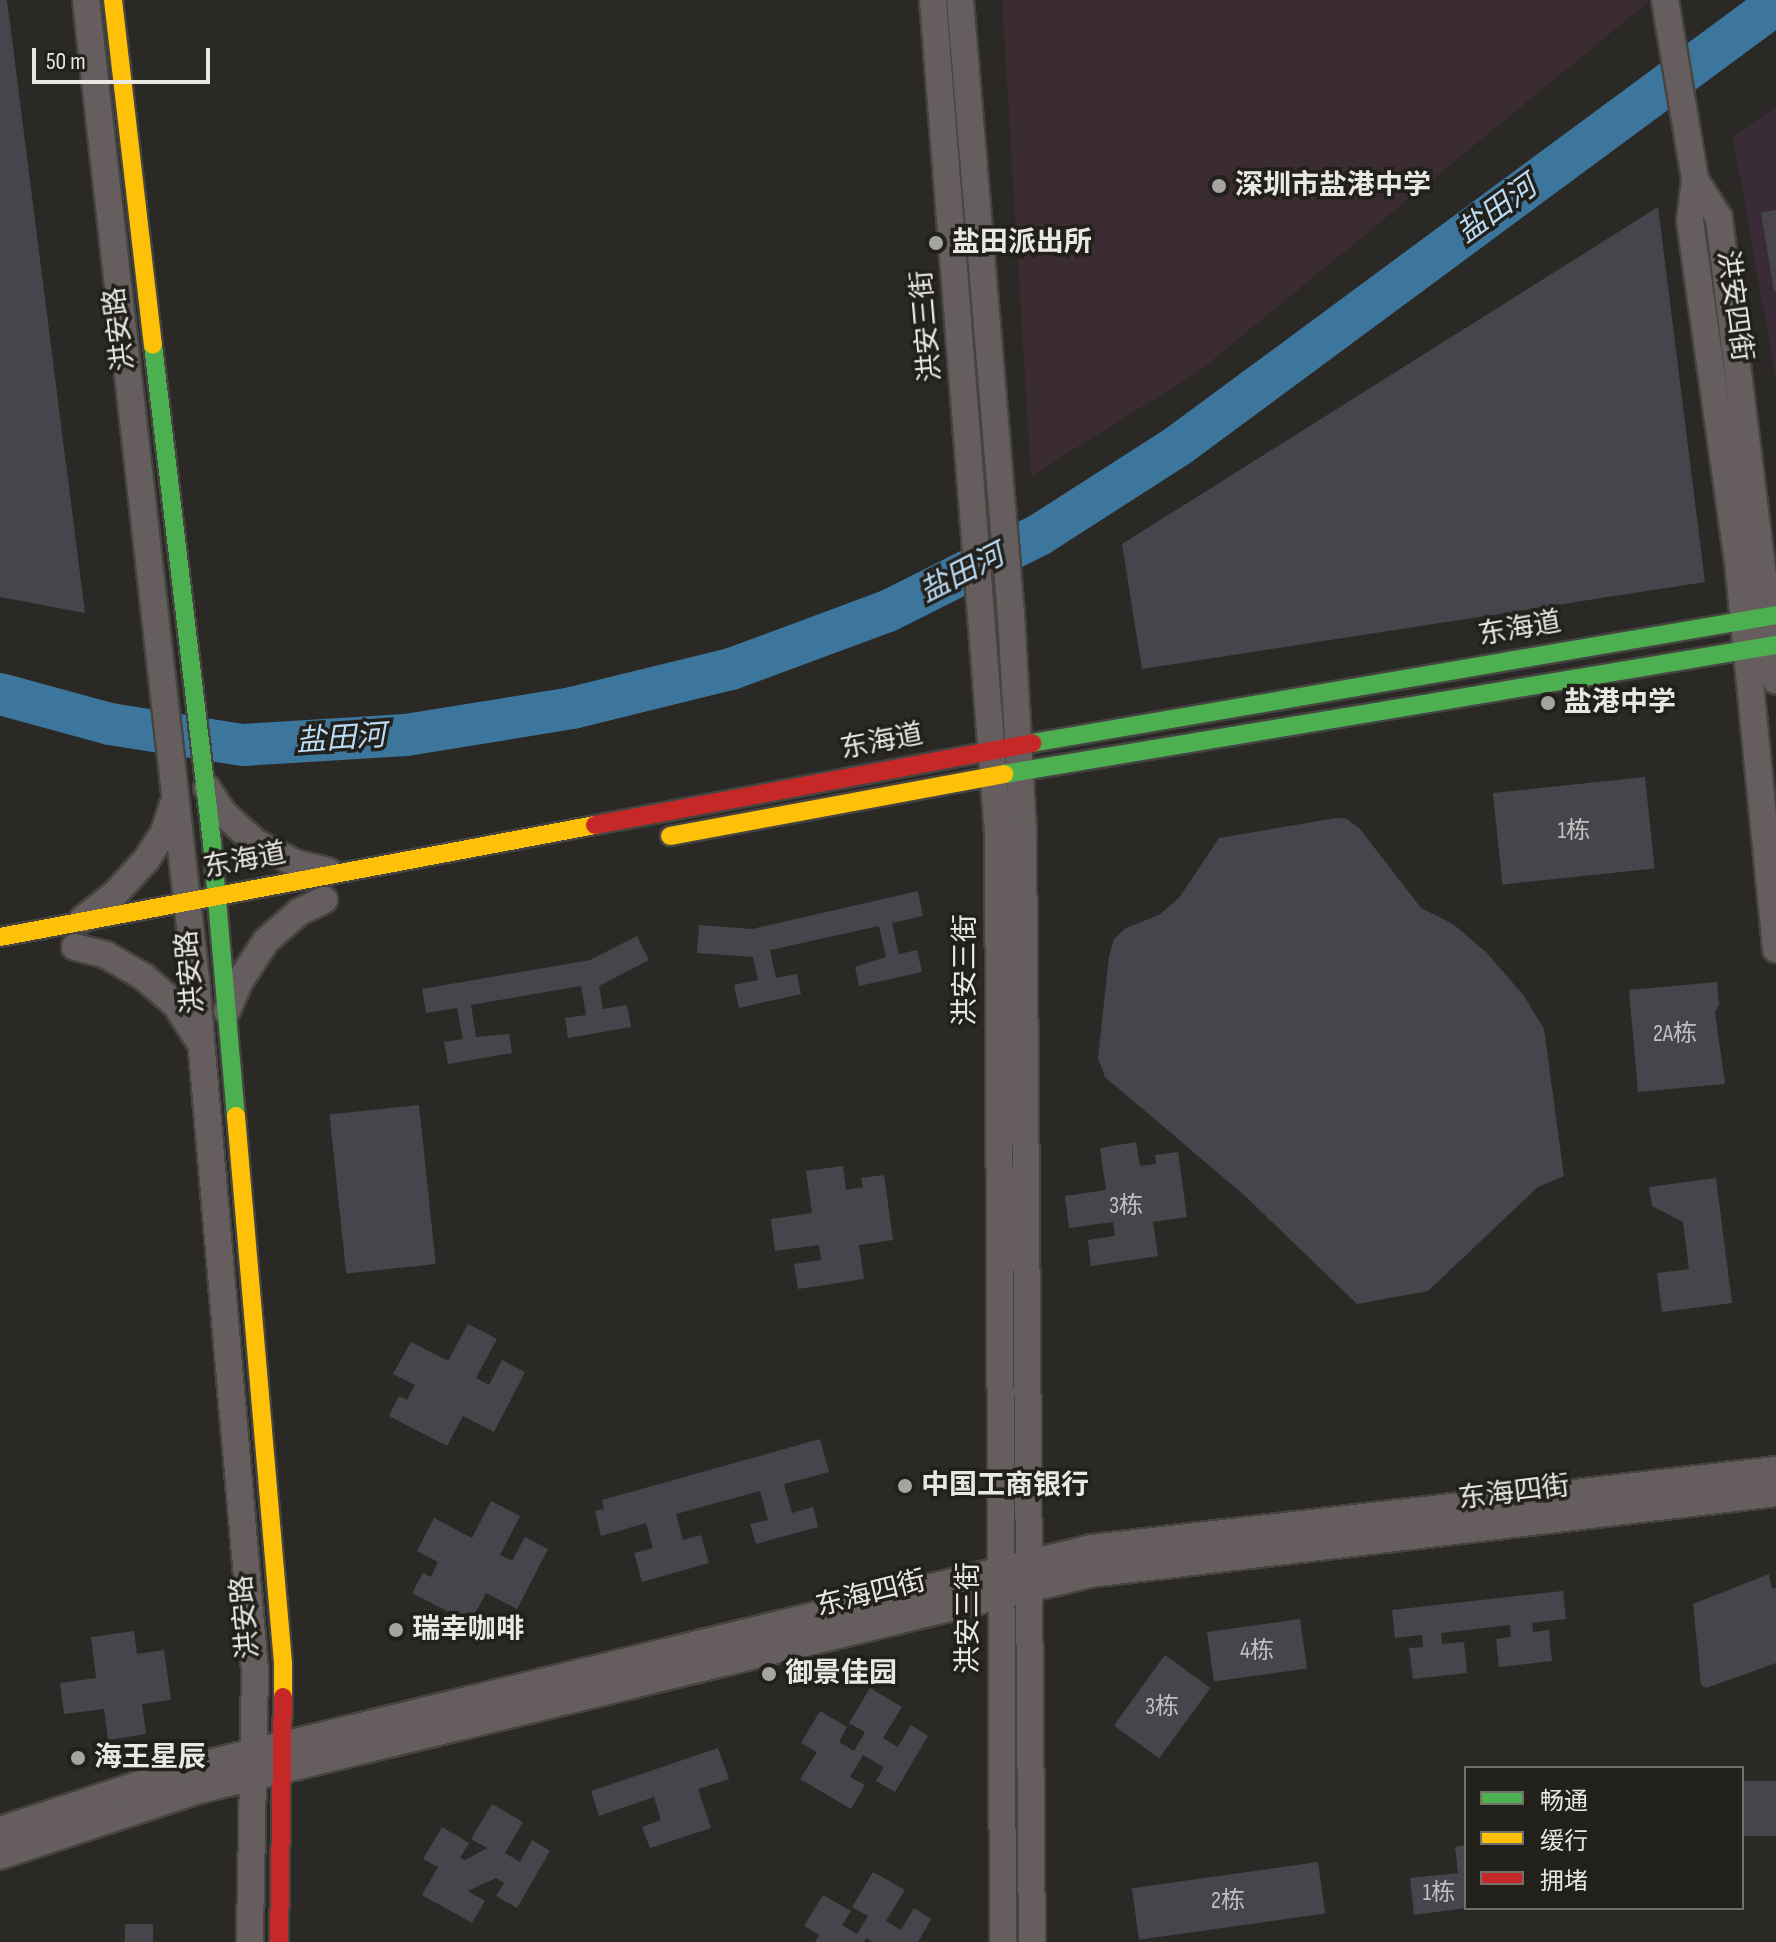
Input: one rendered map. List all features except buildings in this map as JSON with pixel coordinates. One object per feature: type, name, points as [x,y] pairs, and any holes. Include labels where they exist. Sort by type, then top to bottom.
[{"type":"street","name":"洪安路","points":[[86,0],[173,774],[184,918],[202,1048],[255,1671],[250,1942]]},
{"type":"street","name":"洪安路","points":[[113,0],[194,682],[216,895],[226,918],[226,1014],[283,1663],[279,1942]]},
{"type":"street","name":"洪安三街","points":[[933,0],[983,627],[1006,761],[1029,1576],[1032,1942]]},
{"type":"street","name":"洪安三街","points":[[960,0],[1011,615],[1006,761],[998,850],[1003,1942]]},
{"type":"street","points":[[1666,5],[1695,180]]},
{"type":"street","name":"洪安四街","points":[[1695,180],[1719,218],[1773,616],[1776,680]]},
{"type":"street","name":"洪安四街","points":[[1695,180],[1690,221],[1743,621],[1776,949]]},
{"type":"street","name":"东海道","points":[[273,909],[334,889],[1773,616]]},
{"type":"street","name":"东海道","points":[[653,839],[1006,761],[1774,645]]},
{"type":"street","points":[[204,772],[223,813],[255,842],[295,863],[334,889],[299,912],[266,941],[240,981],[226,1014]]},
{"type":"street","points":[[173,774],[169,819],[146,860],[72,939],[106,955],[155,986],[185,1016],[202,1048]]},
{"type":"street","name":"东海道","points":[[184,918],[216,895],[334,889]]},
{"type":"street","name":"东海道","points":[[72,939],[184,918],[226,918]]},
{"type":"street","name":"东海道","points":[[0,937],[121,938]]},
{"type":"street","name":"东海四街","points":[[0,1830],[193,1767],[253,1764],[281,1758],[1001,1583],[1029,1576],[1092,1548],[1776,1470]]},
{"type":"street","name":"东海四街","points":[[1029,1576],[1090,1574],[1776,1493]]},
{"type":"street","name":"东海四街","points":[[0,1856],[195,1791],[253,1764]]},
{"type":"shaded area","name":"深圳市盐港中学","points":[[1002,0],[1651,0],[1198,372],[1031,476]]},
{"type":"shaded area","points":[[1776,107],[1776,379],[1733,137]]},
{"type":"waterway","name":"盐田河","points":[[0,694],[110,724],[243,745],[406,735],[572,708],[731,669],[888,611],[1039,535],[1179,445],[1776,4]]},
{"type":"traffic: fast","points":[[153,345],[212,843],[236,1116]]},
{"type":"traffic: fast","points":[[1032,743],[1776,615]]},
{"type":"traffic: fast","points":[[1004,774],[1776,645]]},
{"type":"traffic: slow","points":[[113,0],[153,345]]},
{"type":"traffic: slow","points":[[670,836],[1004,774]]},
{"type":"traffic: slow","points":[[0,937],[595,825]]},
{"type":"traffic: slow","points":[[236,1116],[283,1663],[283,1697]]},
{"type":"traffic: jam","points":[[595,825],[1032,743]]},
{"type":"traffic: jam","points":[[279,1942],[283,1697]]},
{"type":"place","name":"深圳市盐港中学","points":[[1219,186]]},
{"type":"place","name":"盐田派出所","points":[[936,243]]},
{"type":"place","name":"盐港中学","points":[[1548,703]]},
{"type":"place","name":"中国工商银行","points":[[905,1486]]},
{"type":"place","name":"瑞幸咖啡","points":[[396,1630]]},
{"type":"place","name":"御景佳园","points":[[769,1674]]},
{"type":"place","name":"海王星辰","points":[[78,1758]]}]
